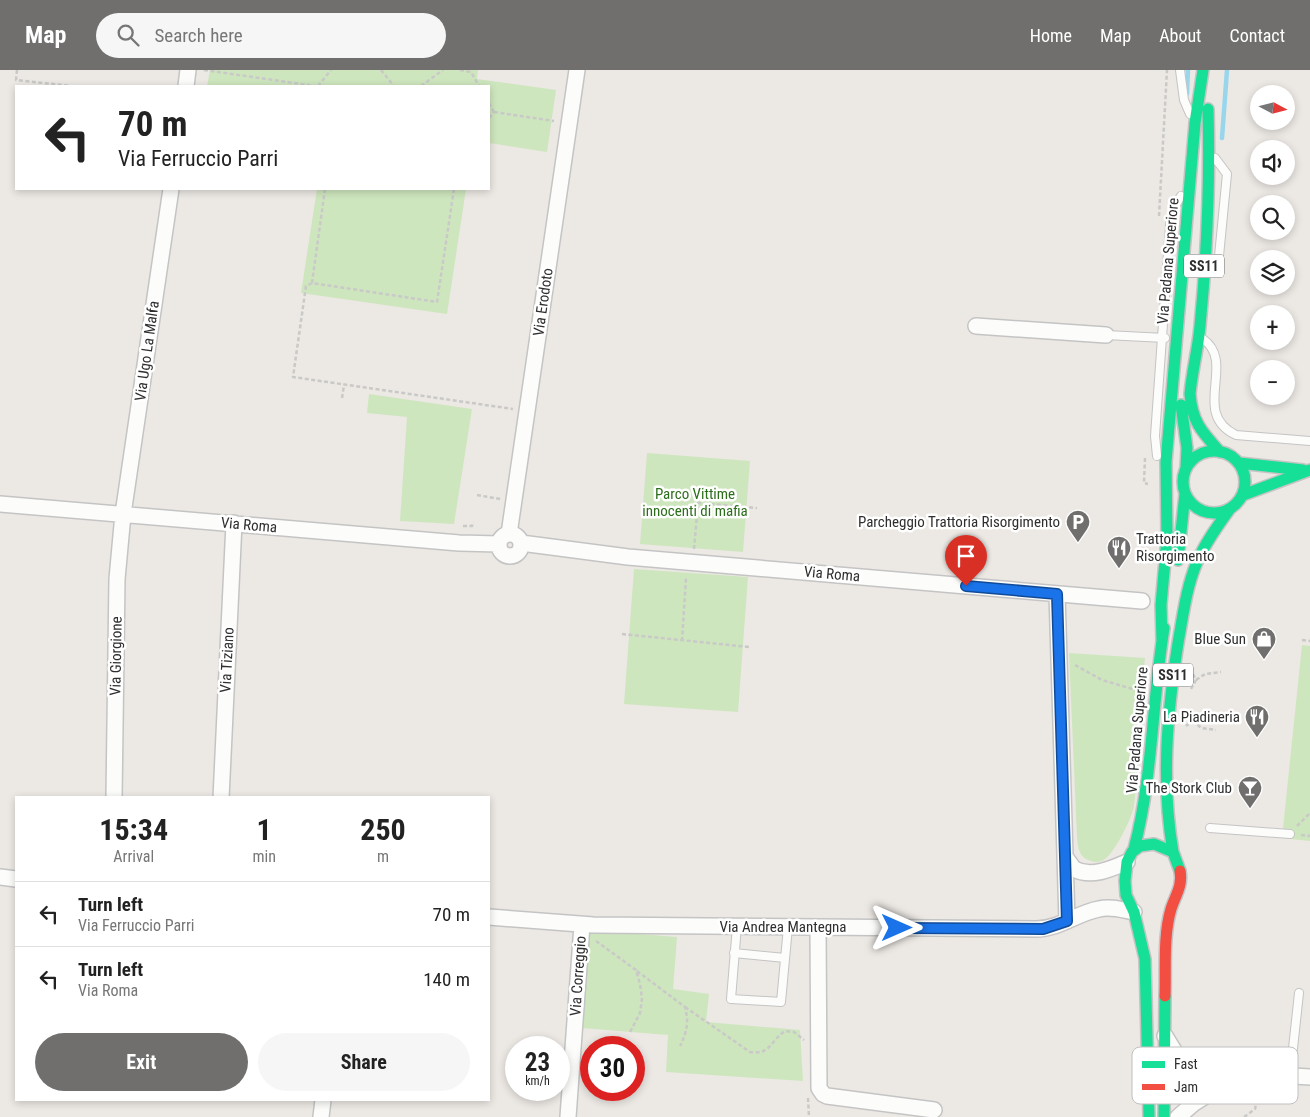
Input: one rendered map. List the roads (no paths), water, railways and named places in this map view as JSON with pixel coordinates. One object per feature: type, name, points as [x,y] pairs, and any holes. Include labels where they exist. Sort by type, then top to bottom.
[{"type":"main road","name":"Via Padana Superiore","points":[[1176,337],[1195,123],[1204,70]]},
{"type":"main road","name":"Via Padana Superiore","points":[[1204,70],[1210,151],[1199,336],[1192,370],[1192,411],[1194,420],[1199,428],[1220,452],[1231,455],[1239,463]]},
{"type":"main road","name":"SS11","points":[[1162,642],[1161,605],[1167,538],[1166,485],[1176,337]]},
{"type":"main road","name":"Via Padana Superiore","points":[[1130,855],[1141,825],[1146,797],[1156,682],[1180,549],[1185,494],[1184,478],[1187,448],[1175,357]]},
{"type":"main road","points":[[1186,468],[1200,454],[1211,451],[1220,452]]},
{"type":"main road","points":[[1239,463],[1309,471],[1243,495],[1245,478],[1239,463]]},
{"type":"main road","points":[[1185,494],[1192,505],[1202,511],[1213,514],[1229,510]]},
{"type":"main road","name":"Via Padana Superiore","points":[[1173,852],[1167,820],[1165,785],[1169,703],[1183,612],[1196,563],[1207,541],[1229,510],[1238,504],[1243,495]]},
{"type":"main road","points":[[1130,855],[1145,845],[1154,844],[1173,852]]},
{"type":"main road","name":"SS11","points":[[1165,1047],[1166,912],[1177,898],[1181,880],[1179,864],[1173,852]]},
{"type":"main road","name":"SS11","points":[[1130,855],[1125,881],[1126,895],[1141,913],[1146,969],[1148,1047]]},
{"type":"main road","name":"SS11","points":[[1149,1104],[1149,1117]]},
{"type":"main road","name":"SS11","points":[[1164,1104],[1164,1117]]},
{"type":"street","points":[[186,85],[188,70]]},
{"type":"street","name":"Via Erodoto","points":[[504,539],[527,412],[577,70]]},
{"type":"street","name":"Via Ugo La Malfa","points":[[123,514],[171,190]]},
{"type":"street","points":[[976,326],[1106,334]]},
{"type":"street","name":"Via Roma","points":[[0,504],[449,542],[504,539],[517,536],[522,543],[628,557],[1142,601]]},
{"type":"street","name":"Via Giorgione","points":[[114,796],[117,579],[123,514]]},
{"type":"street","name":"Via Tiziano","points":[[221,796],[234,523]]},
{"type":"street","points":[[1057,594],[1067,921]]},
{"type":"street","points":[[1066,858],[1074,869],[1087,873],[1109,870],[1130,855]]},
{"type":"street","points":[[0,877],[15,879]]},
{"type":"street","name":"Via Andrea Mantegna","points":[[490,916],[585,925],[1043,929],[1099,909],[1108,908],[1141,913]]},
{"type":"street","name":"Via Correggio","points":[[568,1117],[585,925]]},
{"type":"street","points":[[818,927],[819,1088],[827,1096],[934,1110]]},
{"type":"street","points":[[1165,1035],[1172,1047]]},
{"type":"street","points":[[321,1117],[323,1101]]},
{"type":"street","points":[[1178,1117],[1193,1104]]},
{"type":"lane","points":[[1180,70],[1184,100],[1195,123]]},
{"type":"lane","points":[[1202,287],[1220,256],[1227,174],[1210,151]]},
{"type":"lane","name":"Via Padana Superiore","points":[[1199,202],[1209,166]]},
{"type":"lane","points":[[1166,485],[1158,467],[1155,436],[1170,225],[1177,202],[1189,187]]},
{"type":"lane","name":"Via Padana Superiore","points":[[1176,337],[1186,328]]},
{"type":"lane","points":[[1106,334],[1162,338],[1176,337]]},
{"type":"lane","points":[[1199,336],[1214,349],[1216,363],[1214,409],[1221,424],[1228,431],[1236,435],[1310,442]]},
{"type":"lane","points":[[1210,828],[1290,834]]},
{"type":"lane","points":[[736,926],[730,999],[781,1002],[788,927]]},
{"type":"lane","points":[[734,953],[785,958]]},
{"type":"lane","points":[[1293,1047],[1299,993]]},
{"type":"waterway","points":[[1187,94],[1188,70]]},
{"type":"waterway","points":[[1222,138],[1227,70]]},
{"type":"place","name":"Parcheggio Trattoria Risorgimento","points":[[1078,543]]},
{"type":"place","name":"Trattoria Risorgimento","points":[[1119,569]]},
{"type":"place","name":"Blue Sun","points":[[1264,660]]},
{"type":"place","name":"La Piadineria","points":[[1257,738]]},
{"type":"place","name":"The Stork Club","points":[[1250,809]]},
{"type":"park label","name":"Parco Vittime innocenti di mafia","points":[[695,502]]}]
